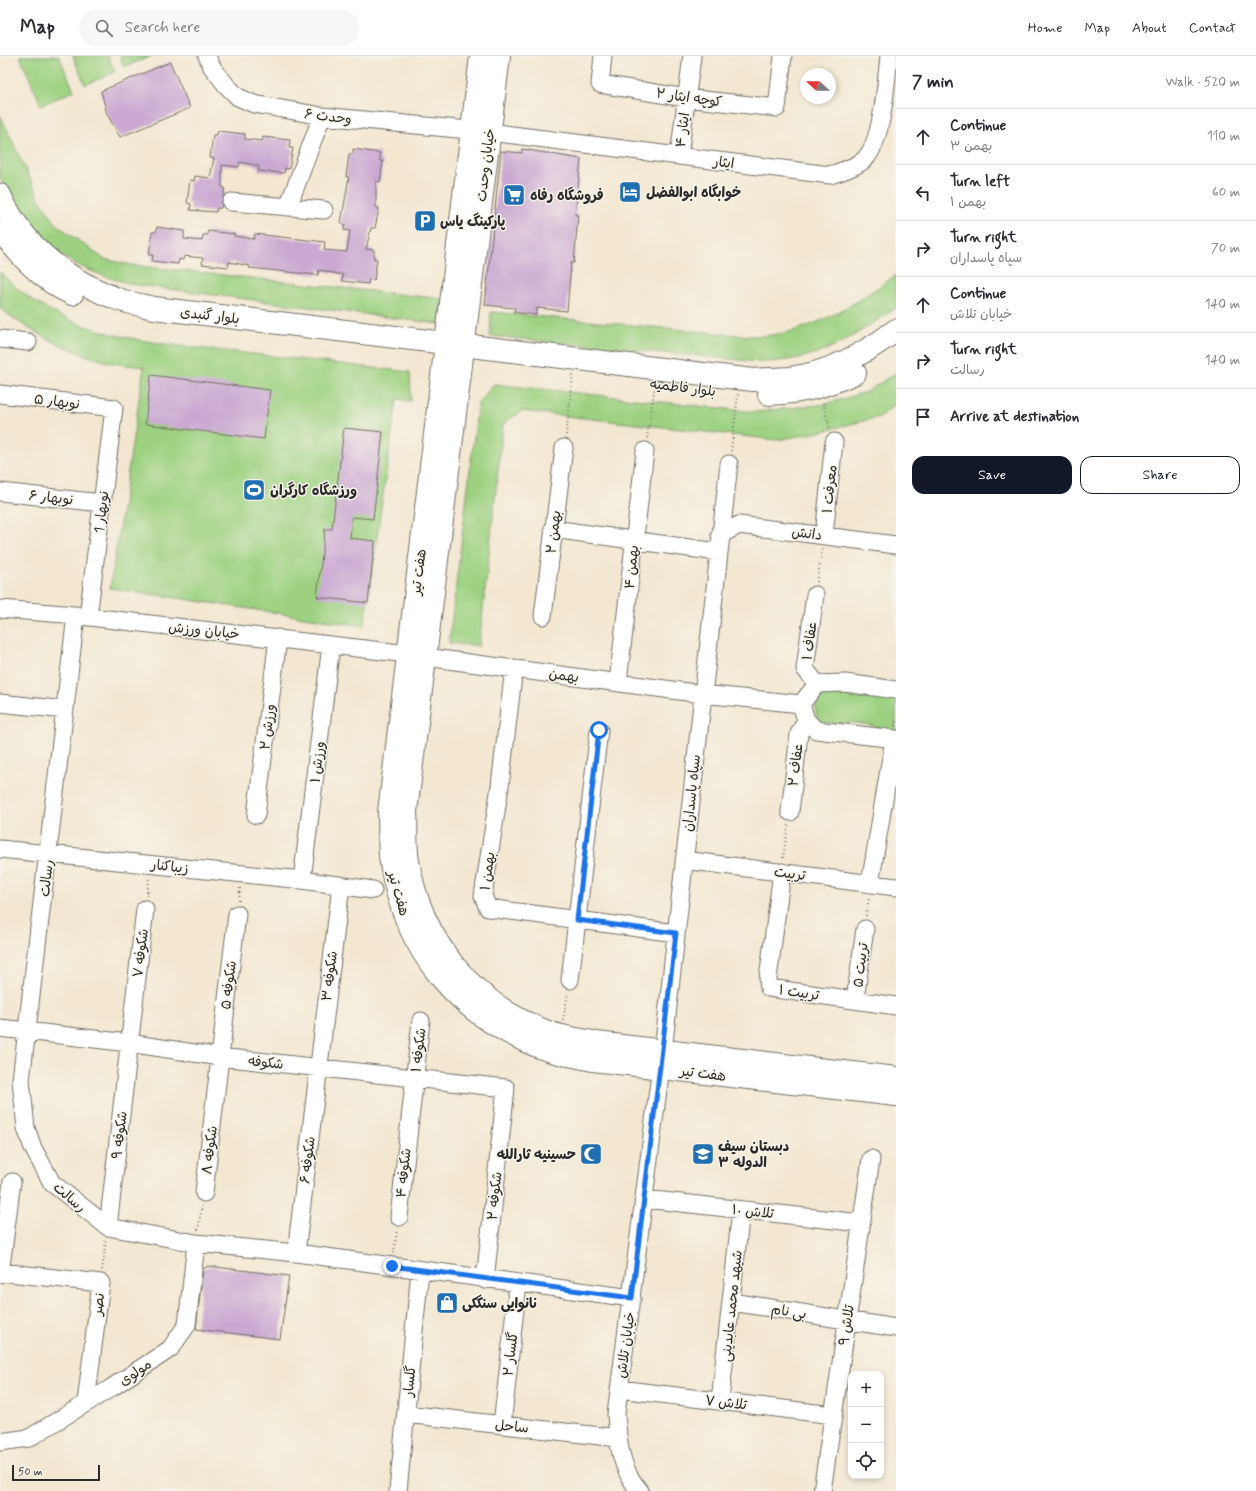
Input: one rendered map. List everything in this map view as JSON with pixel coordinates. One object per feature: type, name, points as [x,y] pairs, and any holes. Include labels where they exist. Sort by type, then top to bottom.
[{"type":"main road","name":"خیابان وحدت","points":[[481,56],[481,132]]},
{"type":"main road","name":"خیابان وحدت","points":[[454,352],[481,132],[499,56]]},
{"type":"main road","name":"بلوار گنبدی","points":[[0,195],[10,217],[35,248],[46,258],[64,273],[116,298],[154,308],[454,352]]},
{"type":"main road","name":"بلوار گنبدی","points":[[0,230],[22,258],[41,275],[64,290],[117,313],[152,323],[454,352]]},
{"type":"main road","name":"بلوار فاطمیه","points":[[454,352],[753,380],[790,378],[826,369],[858,355],[896,330]]},
{"type":"main road","name":"بلوار فاطمیه","points":[[454,352],[573,374],[752,394],[792,392],[819,388],[865,368],[896,349]]},
{"type":"main road","name":"هفت تیر","points":[[454,352],[417,655],[406,812],[407,860],[419,906],[440,948],[469,984],[506,1013],[549,1033],[661,1059],[896,1095]]},
{"type":"main road","name":"هفت تیر","points":[[417,655],[389,812],[390,862],[402,912],[425,957],[457,996],[498,1028],[544,1049],[593,1060],[661,1059],[896,1078]]},
{"type":"street","name":"وحدت ۶","points":[[207,56],[221,79],[238,97],[254,104],[322,116],[481,132]]},
{"type":"street","name":"کوچه ایثار ۲","points":[[603,56],[600,84],[686,98],[777,108],[783,56]]},
{"type":"street","name":"ایثار ۴","points":[[679,156],[692,56]]},
{"type":"street","name":"ایثار","points":[[481,132],[830,175],[843,171],[866,159],[876,142],[889,56]]},
{"type":"street","points":[[288,207],[322,116]]},
{"type":"street","points":[[231,202],[324,210]]},
{"type":"street","points":[[0,339],[28,342]]},
{"type":"street","name":"نوبهار ۵","points":[[0,394],[114,408]]},
{"type":"street","name":"نوبهار 1","points":[[82,616],[102,502],[114,408]]},
{"type":"street","name":"معرفت ۱","points":[[824,536],[834,442]]},
{"type":"street","name":"بهمن ۲","points":[[543,616],[564,448]]},
{"type":"street","name":"بهمن ۴","points":[[618,682],[644,451]]},
{"type":"street","name":"سپاه پاسداران","points":[[661,1059],[729,464]]},
{"type":"street","name":"نوبهار ۶","points":[[0,492],[102,502]]},
{"type":"street","name":"دانش","points":[[719,544],[739,525],[896,545]]},
{"type":"street","points":[[553,529],[634,540],[719,544]]},
{"type":"street","name":"عفاف ۱","points":[[816,595],[805,669],[817,684]]},
{"type":"street","name":"خیابان ورزش","points":[[0,609],[82,616],[417,655]]},
{"type":"street","name":"رسالت","points":[[82,616],[65,710],[22,1080],[23,1112],[26,1128],[33,1148],[52,1183],[108,1227],[145,1235],[196,1243],[296,1253],[485,1280],[632,1298]]},
{"type":"street","name":"ورزش ۲","points":[[256,815],[278,638]]},
{"type":"street","name":"ورزش ۱","points":[[302,880],[331,645]]},
{"type":"street","name":"بهمن","points":[[417,655],[702,694],[803,712]]},
{"type":"street","name":"بهمن ۱","points":[[514,668],[500,786],[484,896],[488,908],[676,933]]},
{"type":"street","points":[[817,684],[845,683],[896,690]]},
{"type":"street","name":"عفاف ۲","points":[[790,812],[803,712],[817,684]]},
{"type":"street","points":[[0,703],[65,710]]},
{"type":"street","points":[[803,712],[816,730],[895,739],[870,884]]},
{"type":"street","points":[[570,980],[599,730]]},
{"type":"street","name":"زیباکنار","points":[[0,850],[302,880],[373,890]]},
{"type":"street","name":"تربیت","points":[[684,860],[896,887]]},
{"type":"street","name":"تربیت ۱","points":[[782,872],[768,979],[769,988],[896,1006]]},
{"type":"street","name":"شکوفه ۳","points":[[318,1067],[340,886]]},
{"type":"street","name":"شکوفه ۷","points":[[129,1043],[145,909]]},
{"type":"street","name":"شکوفه ۵","points":[[220,1057],[237,914]]},
{"type":"street","name":"تربیت ۵","points":[[855,1000],[865,929]]},
{"type":"street","name":"شکوفه ۱","points":[[414,1079],[421,1021]]},
{"type":"street","name":"شکوفه","points":[[0,1028],[129,1043],[220,1057],[506,1088]]},
{"type":"street","name":"شکوفه ۹","points":[[108,1227],[129,1043]]},
{"type":"street","name":"شکوفه ۸","points":[[204,1193],[220,1057]]},
{"type":"street","name":"خیابان تلاش","points":[[640,1491],[635,1486],[623,1465],[618,1438],[616,1414],[645,1199],[661,1059]]},
{"type":"street","name":"شکوفه ۶","points":[[296,1253],[318,1067]]},
{"type":"street","name":"شکوفه ۴","points":[[398,1217],[414,1079]]},
{"type":"street","name":"شکوفه ۲","points":[[485,1280],[506,1088]]},
{"type":"street","name":"تلاش ۹","points":[[822,1491],[871,1159]]},
{"type":"street","points":[[0,1273],[12,1182]]},
{"type":"street","name":"تلاش ۱۰","points":[[645,1199],[861,1224]]},
{"type":"street","name":"شیهد محمد عابدینی","points":[[720,1401],[741,1210]]},
{"type":"street","name":"مولوی","points":[[0,1442],[30,1438],[86,1402],[111,1388],[170,1349],[187,1325],[196,1243]]},
{"type":"street","name":"گلسار","points":[[398,1491],[420,1271]]},
{"type":"street","name":"نصر","points":[[0,1273],[101,1283],[86,1402]]},
{"type":"street","name":"گلسار ۲","points":[[502,1425],[518,1283]]},
{"type":"street","name":"بی نام","points":[[732,1302],[896,1328]]},
{"type":"street","name":"تلاش ۷","points":[[619,1389],[833,1415]]},
{"type":"street","name":"ساحل","points":[[406,1414],[618,1438]]},
{"type":"path","points":[[564,448],[573,374]]},
{"type":"path","points":[[644,451],[655,384]]},
{"type":"path","points":[[819,388],[834,442]]},
{"type":"path","points":[[729,464],[738,393]]},
{"type":"path","points":[[816,595],[824,536]]},
{"type":"path","points":[[782,872],[790,812]]},
{"type":"path","name":"شکوفه ۷","points":[[145,909],[151,864]]},
{"type":"path","points":[[237,914],[242,875]]},
{"type":"path","points":[[865,929],[870,884]]},
{"type":"path","points":[[561,1035],[570,980]]},
{"type":"path","name":"شکوفه ۸","points":[[196,1243],[204,1193]]},
{"type":"path","name":"شکوفه ۴","points":[[392,1266],[398,1217]]},
{"type":"path","points":[[101,1283],[108,1227]]},
{"type":"green space","points":[[20,56],[59,56],[74,91],[41,105]]},
{"type":"green space","points":[[73,56],[108,56],[115,72],[85,85]]},
{"type":"green space","points":[[120,56],[152,56],[124,67]]},
{"type":"green space","points":[[0,115],[40,200],[57,225],[104,259],[131,265],[443,299],[440,324],[137,285],[99,274],[81,266],[65,257],[36,234],[23,218],[5,188],[0,176]]},
{"type":"green space","name":"ورزشگاه کارگران","points":[[0,272],[25,295],[53,312],[82,325],[113,334],[178,346],[410,372],[411,401],[397,399],[364,626],[110,588],[144,367],[112,363],[93,358],[65,347],[24,325],[0,308]]},
{"type":"green space","points":[[896,275],[896,308],[863,330],[832,347],[800,358],[781,361],[760,362],[490,336],[491,312],[749,336],[790,332],[827,318],[862,298]]},
{"type":"green space","points":[[896,373],[896,404],[879,417],[819,432],[777,440],[522,411],[503,424],[479,646],[449,643],[478,404],[494,384],[756,412],[826,404],[866,392]]},
{"type":"green space","points":[[833,689],[859,699],[881,695],[896,698],[896,733],[863,724],[819,723],[816,712],[817,702],[823,694]]},
{"type":"building","points":[[170,62],[190,108],[120,137],[107,114],[101,91]]},
{"type":"building","points":[[218,131],[245,134],[245,139],[262,141],[263,137],[290,140],[289,148],[293,148],[289,169],[285,168],[284,173],[258,171],[259,166],[240,162],[239,167],[222,165],[222,187],[225,188],[221,208],[217,208],[216,212],[190,210],[191,204],[187,203],[190,180],[194,181],[195,176],[210,178],[214,158],[210,158],[213,135],[217,135]]},
{"type":"building","points":[[353,149],[380,153],[380,161],[383,161],[380,182],[376,181],[376,207],[379,208],[375,228],[371,228],[366,249],[374,250],[374,259],[377,259],[374,280],[369,279],[368,284],[342,281],[343,275],[319,270],[318,275],[249,268],[250,266],[229,262],[228,267],[202,264],[203,258],[184,256],[183,260],[179,259],[178,264],[152,261],[153,255],[149,255],[152,232],[156,232],[157,227],[184,231],[184,239],[202,241],[203,235],[207,235],[208,231],[234,234],[234,236],[254,239],[255,234],[325,242],[324,250],[347,252],[350,231],[344,230],[345,224],[341,223],[349,177],[346,177],[349,154],[353,154]]},
{"type":"building","points":[[522,149],[581,159],[575,215],[578,215],[574,263],[571,263],[567,311],[537,308],[536,315],[514,312],[515,308],[485,305],[501,151],[522,153]]},
{"type":"building","points":[[151,375],[270,390],[264,439],[145,424]]},
{"type":"building","points":[[344,428],[383,432],[373,519],[352,517],[350,538],[375,541],[368,603],[317,597],[325,529],[332,529]]},
{"type":"building","points":[[208,1266],[289,1276],[280,1339],[196,1329],[203,1269]]},
{"type":"place","name":"خوابگاه ابوالفضل","points":[[630,192]]},
{"type":"place","name":"فروشگاه رفاه","points":[[514,195]]},
{"type":"place","name":"پارکینگ یاس","points":[[425,221]]},
{"type":"place","name":"ورزشگاه کارگران","points":[[254,490]]},
{"type":"place","name":"حسینیه ثارالله","points":[[591,1154]]},
{"type":"place","name":"دبستان سیف الدوله ۳","points":[[703,1154]]},
{"type":"place","name":"نانوایی سنگکی","points":[[447,1303]]},
{"type":"route","points":[[392,1266],[485,1280],[632,1298],[676,933],[577,920],[599,730]]}]
